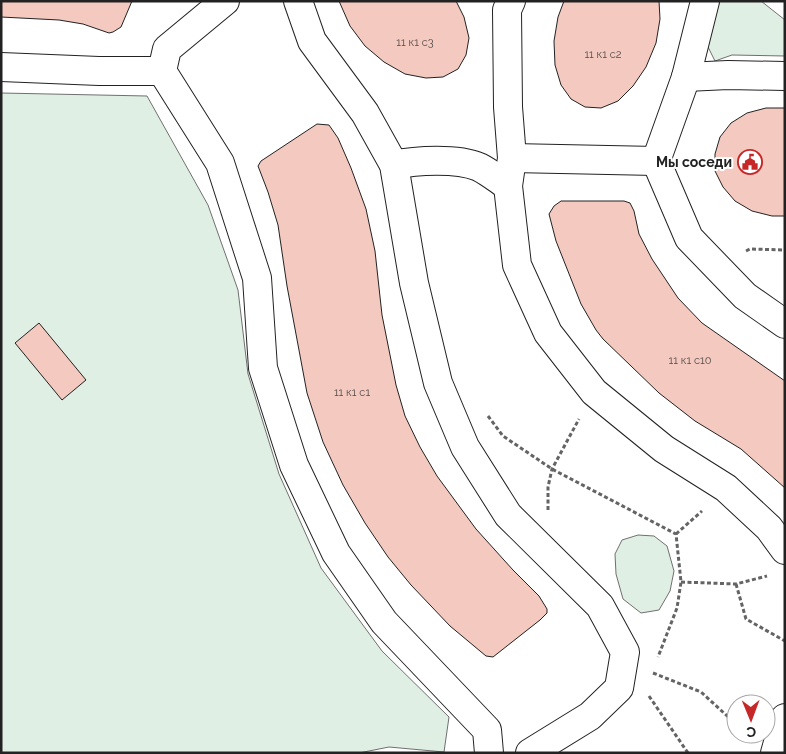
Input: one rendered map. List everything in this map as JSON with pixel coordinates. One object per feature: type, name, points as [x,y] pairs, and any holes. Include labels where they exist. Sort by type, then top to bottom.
[{"type":"lane","points":[[225,1],[167,49],[162,71],[220,163],[257,278],[263,368],[294,465],[336,553],[384,622],[487,730],[489,753]]},
{"type":"lane","points":[[298,1],[312,41],[365,113],[394,165],[414,282],[438,383],[465,447],[508,515],[600,606],[625,652],[619,688],[590,716],[530,753]]},
{"type":"lane","points":[[705,1],[686,77],[656,162],[689,238],[745,296],[785,324]]},
{"type":"lane","points":[[506,4],[508,107],[512,158],[508,186],[517,265],[548,333],[594,392],[664,449],[726,488],[769,528],[780,562]]},
{"type":"lane","points":[[1,67],[99,71],[162,71]]},
{"type":"lane","points":[[686,77],[728,75],[785,76]]},
{"type":"lane","points":[[512,158],[656,162]]},
{"type":"lane","points":[[394,165],[412,160],[447,161],[470,165],[478,167],[508,186]]},
{"type":"lane","points":[[775,753],[785,718]]},
{"type":"path","points":[[547,553],[548,487],[552,468],[594,392]]},
{"type":"path","points":[[486,414],[503,436],[552,468],[676,534],[681,582],[677,608],[655,663]]},
{"type":"path","points":[[681,582],[736,584],[780,562]]},
{"type":"path","points":[[736,584],[746,619],[785,641]]},
{"type":"path","points":[[651,672],[701,692],[726,715]]},
{"type":"path","points":[[619,688],[648,695],[688,753]]},
{"type":"green space","points":[[720,1],[761,1],[785,20],[785,56],[732,55],[715,61],[707,45],[713,17]]},
{"type":"green space","points":[[1,93],[147,96],[208,205],[238,290],[248,374],[279,474],[321,568],[382,651],[449,717],[444,752],[389,747],[359,753],[1,753]]},
{"type":"green space","points":[[638,535],[654,536],[667,546],[674,571],[670,591],[659,610],[641,613],[623,599],[616,574],[615,554],[622,540]]},
{"type":"building","points":[[1,1],[132,1],[121,27],[109,33],[83,24],[59,20],[1,17]]},
{"type":"building","points":[[339,1],[456,1],[464,17],[469,38],[466,55],[458,69],[443,77],[426,78],[405,74],[384,62],[365,46],[350,26]]},
{"type":"building","points":[[564,1],[659,1],[660,19],[656,43],[646,67],[633,86],[618,101],[601,108],[585,107],[571,99],[561,85],[555,65],[554,41],[558,17]]},
{"type":"building","name":"Мы соседи","points":[[766,108],[785,108],[785,216],[772,216],[752,211],[735,201],[723,187],[715,171],[715,154],[720,137],[731,123],[747,113]]},
{"type":"building","points":[[317,124],[329,125],[338,138],[366,209],[375,251],[382,315],[396,385],[405,416],[437,476],[476,529],[539,596],[547,609],[547,613],[540,620],[493,657],[486,656],[450,626],[411,585],[388,557],[343,485],[323,442],[307,393],[287,286],[278,225],[258,166],[261,161]]},
{"type":"building","points":[[561,201],[624,201],[630,203],[634,211],[639,234],[652,259],[678,298],[702,323],[785,381],[785,488],[741,449],[695,421],[659,393],[603,339],[581,304],[556,241],[549,214],[554,206]]},
{"type":"building","points":[[39,323],[86,380],[62,400],[15,343]]},
{"type":"place","name":"Мы соседи","points":[[750,162]]}]
